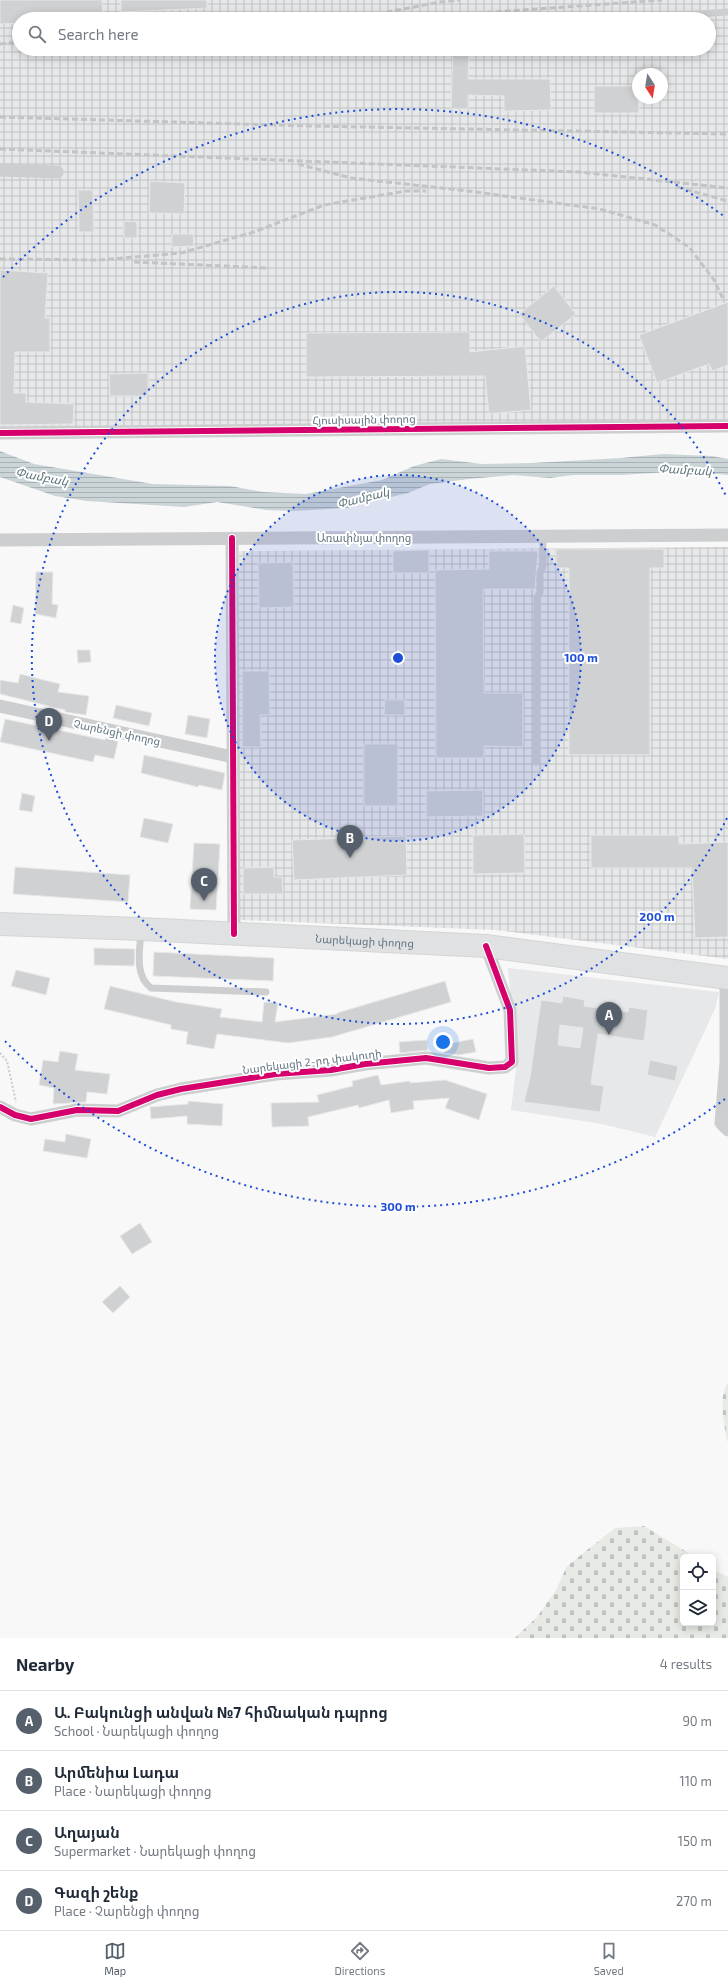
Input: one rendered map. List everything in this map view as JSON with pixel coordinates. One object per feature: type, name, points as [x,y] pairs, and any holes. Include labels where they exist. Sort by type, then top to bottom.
[{"type":"highway","name":"Նարեկացի փողոց","points":[[0,924],[141,929],[486,946],[727,978]]},
{"type":"street","points":[[0,170],[57,172]]},
{"type":"street","name":"Հյուսիսային փողոց","points":[[0,433],[728,426]]},
{"type":"street","name":"Առափնյա փողոց","points":[[0,540],[728,535]]},
{"type":"street","points":[[232,538],[234,934]]},
{"type":"street","name":"Չարենցի փողոց","points":[[0,706],[234,757]]},
{"type":"street","name":"Նարեկացի 2-րդ փակուղի","points":[[0,1107],[15,1115],[31,1119],[78,1110],[118,1111],[157,1095],[209,1083],[426,1058],[489,1068],[505,1067],[512,1062],[510,1010],[486,946]]},
{"type":"street","points":[[727,978],[726,1062],[721,1123],[728,1130]]},
{"type":"lane","points":[[716,13],[728,12]]},
{"type":"lane","points":[[536,762],[537,598],[540,592],[540,573],[543,566],[543,536]]},
{"type":"lane","points":[[141,929],[140,970],[142,978],[151,988],[266,992]]},
{"type":"path","points":[[0,1053],[7,1062],[13,1094]]},
{"type":"shaded area","points":[[0,0],[728,0],[728,421],[0,430]]},
{"type":"shaded area","points":[[728,547],[728,959],[495,930],[239,920],[239,551]]},
{"type":"shaded area","points":[[508,968],[719,992],[715,1009],[655,1137],[602,1124],[511,1110],[517,1061]]},
{"type":"green space","points":[[728,1383],[728,1443],[723,1412],[723,1395]]},
{"type":"green space","points":[[644,1526],[690,1554],[680,1554],[680,1626],[716,1626],[716,1571],[728,1577],[728,1638],[515,1638],[537,1617],[556,1590],[567,1566],[615,1528]]},
{"type":"water","name":"Փամբակ","points":[[0,451],[34,464],[153,484],[230,486],[263,492],[306,494],[382,480],[414,466],[441,459],[482,464],[532,463],[663,454],[712,456],[728,459],[728,475],[686,471],[622,475],[573,475],[550,478],[513,475],[430,484],[408,493],[346,508],[294,511],[266,510],[217,502],[184,507],[87,501],[55,496],[0,477]]},
{"type":"building","points":[[0,0],[102,0],[103,12],[12,12],[12,23],[0,24]]},
{"type":"building","points":[[121,0],[207,0],[207,8],[121,12]]},
{"type":"building","points":[[453,56],[469,56],[468,79],[550,79],[551,110],[504,111],[504,96],[468,95],[468,109],[451,109]]},
{"type":"building","points":[[594,86],[632,86],[632,104],[639,104],[639,113],[594,113]]},
{"type":"building","points":[[150,181],[185,183],[184,214],[149,213]]},
{"type":"building","points":[[78,190],[93,190],[94,232],[79,232]]},
{"type":"building","points":[[124,221],[137,222],[137,238],[124,238]]},
{"type":"building","points":[[172,234],[193,234],[194,246],[172,247]]},
{"type":"building","points":[[0,270],[48,273],[45,318],[50,318],[50,352],[15,352],[14,393],[26,393],[26,402],[74,404],[73,424],[0,425]]},
{"type":"building","points":[[554,286],[576,314],[541,342],[519,314]]},
{"type":"building","points":[[728,302],[728,365],[712,371],[709,364],[657,383],[639,335]]},
{"type":"building","points":[[470,332],[470,352],[525,346],[531,410],[489,414],[485,376],[306,377],[306,333]]},
{"type":"building","points":[[148,373],[148,396],[110,396],[109,374]]},
{"type":"building","points":[[556,549],[664,549],[664,568],[650,568],[650,755],[569,755],[569,568],[556,568]]},
{"type":"building","points":[[429,550],[429,573],[393,573],[393,551]]},
{"type":"building","points":[[489,551],[538,551],[535,589],[483,589],[484,693],[523,693],[523,747],[484,746],[484,758],[436,758],[435,570],[489,569]]},
{"type":"building","points":[[293,562],[294,607],[259,608],[258,563]]},
{"type":"building","points":[[36,572],[53,572],[52,604],[58,605],[56,618],[35,614]]},
{"type":"building","points":[[13,605],[24,608],[21,624],[10,622]]},
{"type":"building","points":[[77,650],[90,650],[91,662],[78,663]]},
{"type":"building","points":[[242,671],[269,671],[270,715],[260,715],[261,747],[242,747]]},
{"type":"building","points":[[20,674],[60,684],[58,692],[89,696],[86,715],[65,712],[65,710],[0,694],[0,680],[18,683]]},
{"type":"building","points":[[385,700],[405,700],[405,715],[384,715]]},
{"type":"building","points":[[116,705],[152,713],[149,726],[113,718]]},
{"type":"building","points":[[188,715],[210,719],[207,738],[185,734]]},
{"type":"building","points":[[5,719],[105,740],[106,738],[118,741],[114,759],[95,755],[93,762],[0,742]]},
{"type":"building","points":[[364,744],[398,744],[398,806],[364,806]]},
{"type":"building","points":[[144,755],[225,773],[222,790],[199,785],[198,787],[141,773]]},
{"type":"building","points":[[483,790],[483,816],[426,817],[426,791]]},
{"type":"building","points":[[22,793],[35,796],[32,812],[19,810]]},
{"type":"building","points":[[144,818],[173,824],[168,843],[140,837]]},
{"type":"building","points":[[524,834],[525,873],[473,874],[473,835]]},
{"type":"building","points":[[591,835],[679,835],[679,844],[728,842],[728,937],[695,938],[692,868],[591,868]]},
{"type":"building","points":[[406,836],[407,875],[294,880],[292,840]]},
{"type":"building","points":[[194,843],[220,844],[216,910],[190,909]]},
{"type":"building","points":[[15,867],[130,875],[128,902],[13,894]]},
{"type":"building","points":[[274,867],[274,877],[282,877],[283,894],[243,894],[243,868]]},
{"type":"building","points":[[94,948],[135,949],[134,966],[94,965]]},
{"type":"building","points":[[154,952],[274,958],[273,981],[153,976]]},
{"type":"building","points":[[16,970],[50,978],[46,995],[11,986]]},
{"type":"building","points":[[445,981],[451,1002],[332,1037],[288,1043],[217,1034],[214,1049],[186,1044],[188,1032],[171,1029],[171,1025],[104,1009],[110,986],[176,1002],[222,1009],[220,1017],[262,1022],[264,1002],[278,1003],[275,1022],[337,1014]]},
{"type":"building","points":[[563,996],[585,1000],[584,1006],[628,1012],[629,1007],[648,1010],[644,1041],[598,1034],[591,1084],[604,1086],[600,1112],[524,1102],[530,1077],[541,1000],[562,1003]],"holes":[[[560,1025],[583,1028],[580,1048],[558,1045]]]},
{"type":"building","points":[[473,1039],[476,1052],[458,1055],[444,1053],[442,1045]]},
{"type":"building","points":[[427,1040],[428,1050],[400,1053],[399,1042]]},
{"type":"building","points":[[60,1051],[78,1054],[75,1070],[110,1074],[107,1094],[87,1092],[86,1102],[53,1104],[54,1088],[39,1085],[43,1060],[58,1062]]},
{"type":"building","points":[[650,1060],[678,1066],[675,1081],[647,1075]]},
{"type":"building","points":[[378,1075],[381,1085],[410,1081],[410,1083],[445,1080],[487,1094],[479,1120],[445,1108],[449,1098],[413,1101],[414,1109],[391,1113],[389,1100],[359,1108],[358,1105],[308,1117],[309,1126],[272,1127],[271,1103],[319,1102],[317,1095],[353,1086],[352,1081]]},
{"type":"building","points":[[188,1101],[223,1104],[222,1126],[187,1124],[187,1116],[151,1119],[150,1107],[188,1104]]},
{"type":"building","points":[[66,1134],[91,1139],[87,1158],[43,1151],[45,1139],[65,1142]]},
{"type":"building","points":[[140,1223],[152,1242],[132,1254],[120,1236]]},
{"type":"building","points":[[120,1286],[130,1297],[113,1313],[102,1302]]},
{"type":"railway","points":[[388,12],[440,2],[460,0]]},
{"type":"railway","points":[[495,12],[662,0]]},
{"type":"railway","points":[[0,44],[12,43]]},
{"type":"railway","points":[[0,117],[311,126],[728,134]]},
{"type":"railway","points":[[0,149],[579,172],[728,188]]},
{"type":"railway","points":[[298,164],[351,178],[468,191],[600,209],[655,225],[689,247],[714,280],[724,301]]},
{"type":"railway","points":[[677,187],[728,201]]},
{"type":"railway","points":[[0,259],[99,260],[181,253],[254,232],[324,205],[406,191],[426,191]]},
{"type":"railway","points":[[134,262],[268,268]]},
{"type":"cycle path","points":[[0,433],[728,426]]},
{"type":"cycle path","points":[[232,538],[234,934]]},
{"type":"cycle path","points":[[0,1107],[15,1115],[31,1119],[77,1110],[118,1111],[157,1095],[181,1089],[276,1074],[331,1070],[365,1064],[426,1058],[489,1068],[505,1067],[512,1062],[510,1010],[486,946]]},
{"type":"place","name":"Գազի շենք","points":[[49,741]]},
{"type":"place","name":"Արմենիա Լադա","points":[[350,858]]},
{"type":"place","name":"Աղայան","points":[[204,901]]},
{"type":"place","name":"Ա. Բակունցի անվան №7 հիմնական դպրոց","points":[[609,1035]]}]
